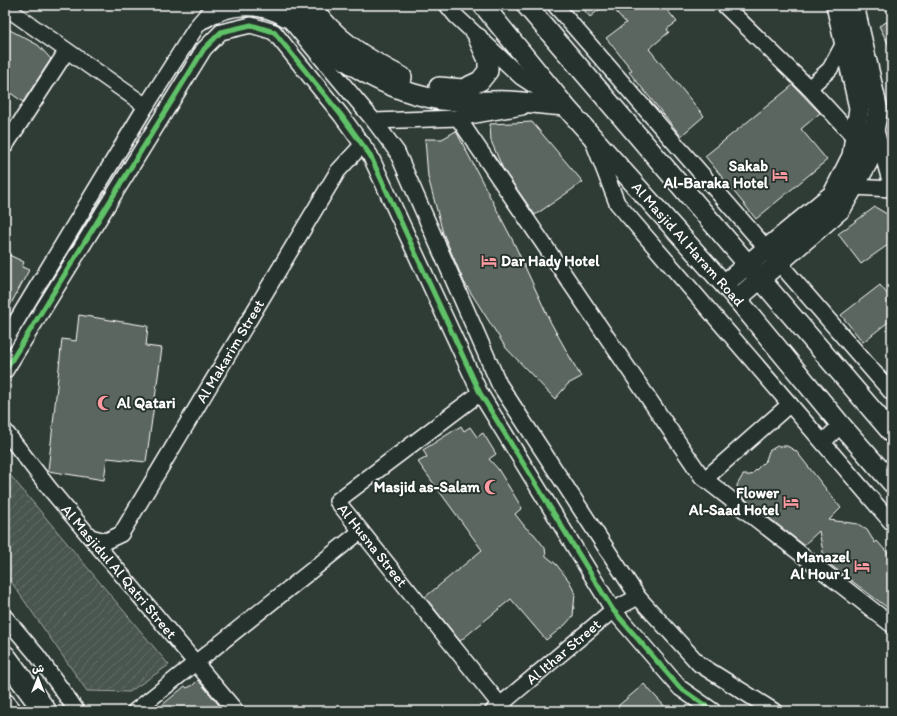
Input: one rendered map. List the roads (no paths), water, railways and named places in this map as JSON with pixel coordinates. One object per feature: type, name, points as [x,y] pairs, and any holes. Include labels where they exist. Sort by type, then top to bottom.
[{"type":"highway","points":[[5,657],[45,711]]},
{"type":"main road","points":[[311,5],[318,15],[355,51],[401,84],[463,89],[480,81],[488,71],[488,60],[478,38]]},
{"type":"main road","name":"Al Masjid Al Haram Road","points":[[483,5],[565,106],[589,131],[724,284],[841,425],[892,483]]},
{"type":"main road","name":"Al Masjid Al Haram Road","points":[[526,5],[892,433]]},
{"type":"main road","points":[[737,299],[760,279],[773,256],[833,194],[852,156],[858,108],[836,5]]},
{"type":"main road","points":[[724,284],[748,265],[773,256],[841,209],[868,162],[878,110],[854,5]]},
{"type":"main road","points":[[294,14],[355,68],[401,84],[436,100],[473,102],[507,101],[537,105],[565,106]]},
{"type":"street","points":[[5,340],[146,106],[197,26],[215,5]]},
{"type":"street","points":[[277,5],[294,14],[397,152],[500,384],[638,597],[699,664],[774,711]]},
{"type":"street","points":[[447,5],[478,38],[521,77],[565,106]]},
{"type":"street","points":[[556,5],[892,393]]},
{"type":"street","points":[[724,5],[809,88],[854,137]]},
{"type":"street","points":[[11,8],[66,52],[146,106]]},
{"type":"street","points":[[197,26],[219,13],[244,8],[274,13],[294,14]]},
{"type":"street","points":[[5,371],[204,49],[221,32],[251,25],[274,32],[341,115],[370,155],[480,393],[613,610],[680,688],[713,711]]},
{"type":"street","points":[[809,88],[830,69],[844,44]]},
{"type":"street","points":[[5,146],[66,52]]},
{"type":"street","points":[[374,121],[458,118],[537,105]]},
{"type":"street","points":[[458,118],[705,479],[892,625]]},
{"type":"street","points":[[853,187],[892,188],[875,127]]},
{"type":"street","points":[[589,131],[617,203],[892,523]]},
{"type":"street","name":"Al Makarim Street","points":[[90,537],[106,541],[121,534],[338,171],[363,144]]},
{"type":"street","name":"Al Husna Street","points":[[480,393],[337,501],[499,709]]},
{"type":"street","points":[[705,479],[790,404]]},
{"type":"street","points":[[823,442],[841,425]]},
{"type":"street","name":"Al Masjidul Al Qatri Street","points":[[5,431],[49,488],[236,711]]},
{"type":"street","points":[[135,711],[361,531]]},
{"type":"street","name":"Al Ithar Street","points":[[499,709],[613,610],[638,597]]},
{"type":"street","points":[[5,617],[37,655],[77,711]]},
{"type":"place","name":"Sakab Al-Baraka Hotel","points":[[780,175]]},
{"type":"place","name":"Dar Hady Hotel","points":[[489,261]]},
{"type":"place","name":"Al Qatari","points":[[105,403]]},
{"type":"place","name":"Masjid as-Salam","points":[[492,487]]},
{"type":"place","name":"Flower Al-Saad Hotel","points":[[791,502]]},
{"type":"place","name":"Manazel Al Hour 1","points":[[862,566]]}]
